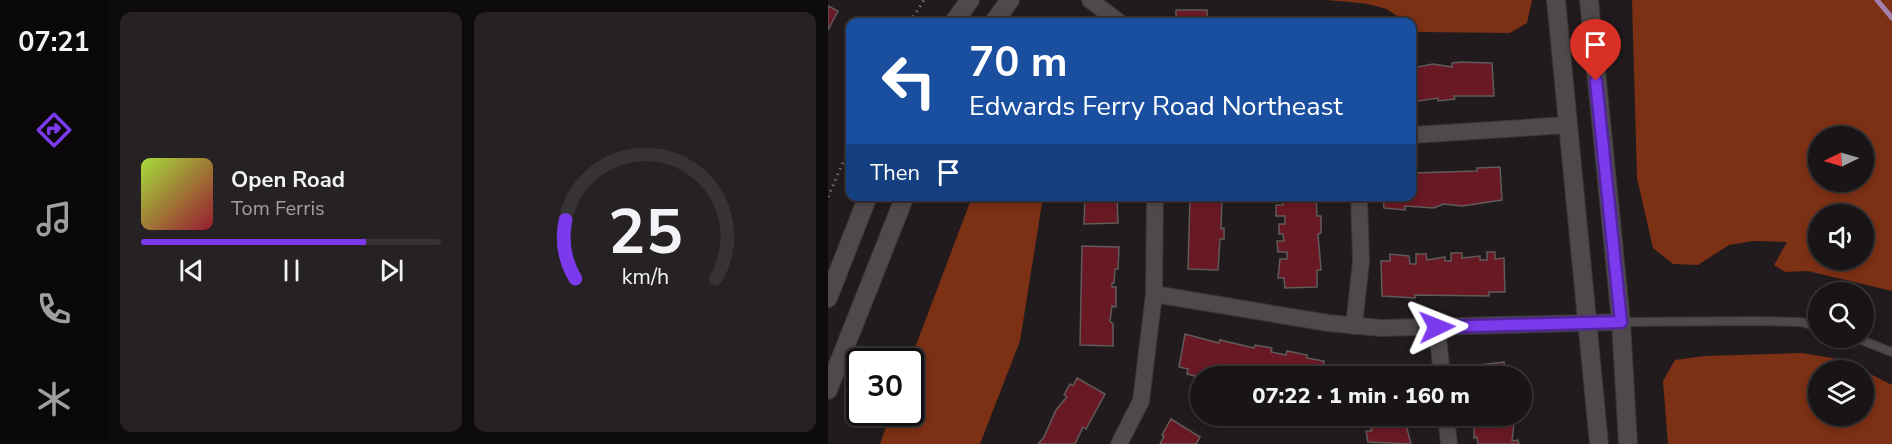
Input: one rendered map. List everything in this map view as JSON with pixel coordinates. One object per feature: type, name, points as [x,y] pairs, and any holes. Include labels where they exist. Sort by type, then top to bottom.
[{"type":"main road","points":[[957,18],[970,0]]},
{"type":"main road","points":[[997,18],[1010,0]]},
{"type":"main road","points":[[1556,0],[1599,444]]},
{"type":"main road","points":[[1588,0],[1621,322],[1628,444]]},
{"type":"main road","points":[[828,298],[866,201]]},
{"type":"main road","points":[[828,390],[902,201]]},
{"type":"street","points":[[1090,0],[1114,18]]},
{"type":"street","points":[[1416,135],[1567,124]]},
{"type":"street","points":[[1119,444],[1141,401],[1154,294],[1155,201]]},
{"type":"street","points":[[1354,326],[1361,261],[1359,201]]},
{"type":"street","points":[[1154,294],[1354,326],[1437,327],[1621,322]]},
{"type":"street","points":[[1437,327],[1441,366]]},
{"type":"street","points":[[1447,426],[1449,444]]},
{"type":"lane","points":[[1621,322],[1757,321],[1808,324]]},
{"type":"lane","points":[[1874,345],[1892,352]]},
{"type":"path","points":[[913,18],[924,0]]},
{"type":"path","points":[[828,197],[846,155]]},
{"type":"shaded area","points":[[1327,0],[1532,0],[1527,23],[1510,33],[1418,32],[1416,18],[1400,18],[1386,9]]},
{"type":"shaded area","points":[[1632,0],[1892,0],[1892,291],[1874,287],[1874,282],[1854,282],[1808,271],[1785,272],[1774,265],[1787,242],[1753,241],[1729,245],[1698,265],[1673,264],[1653,248],[1637,178]]},
{"type":"shaded area","points":[[970,201],[1042,201],[1020,341],[980,444],[880,444],[886,426],[924,426],[924,348],[915,348]]},
{"type":"shaded area","points":[[1802,353],[1843,360],[1808,360],[1808,426],[1874,426],[1874,376],[1892,385],[1892,444],[1668,444],[1663,381],[1675,360],[1704,356]]},
{"type":"building","points":[[828,6],[838,11],[828,30]]},
{"type":"building","points":[[1176,10],[1207,10],[1207,18],[1176,18]]},
{"type":"building","points":[[1452,63],[1492,63],[1494,96],[1454,96],[1455,99],[1438,101],[1438,98],[1416,101],[1416,67],[1433,64],[1452,67]]},
{"type":"building","points":[[1500,167],[1502,200],[1462,206],[1443,204],[1434,208],[1405,206],[1405,210],[1384,208],[1383,201],[1416,201],[1416,173],[1477,171],[1477,168]]},
{"type":"building","points":[[1085,201],[1117,201],[1118,223],[1084,224]]},
{"type":"building","points":[[1190,201],[1222,201],[1221,229],[1224,228],[1224,239],[1220,239],[1218,270],[1188,269]]},
{"type":"building","points":[[1283,201],[1316,201],[1317,216],[1321,216],[1321,233],[1318,234],[1321,270],[1317,270],[1317,287],[1285,288],[1284,278],[1278,278],[1280,259],[1287,259],[1287,252],[1278,252],[1277,241],[1284,241],[1283,234],[1279,234],[1279,224],[1285,224],[1285,216],[1276,216],[1276,205],[1283,205]]},
{"type":"building","points":[[1082,246],[1119,247],[1118,269],[1115,269],[1114,283],[1112,283],[1112,287],[1116,287],[1116,307],[1112,306],[1110,321],[1113,324],[1113,346],[1080,345]]},
{"type":"building","points":[[1487,252],[1495,252],[1495,259],[1504,258],[1505,292],[1489,292],[1489,296],[1415,295],[1415,298],[1382,296],[1381,261],[1390,261],[1390,254],[1409,256],[1410,264],[1416,264],[1416,254],[1426,254],[1427,260],[1445,257],[1445,261],[1451,261],[1451,253],[1462,253],[1462,258],[1480,256],[1480,260],[1487,260]]},
{"type":"building","points":[[1185,334],[1219,343],[1220,340],[1254,348],[1255,345],[1272,348],[1271,352],[1286,355],[1287,351],[1324,361],[1323,366],[1190,366],[1190,375],[1187,374],[1188,369],[1179,367]]},
{"type":"building","points":[[1504,362],[1504,366],[1470,366]]},
{"type":"building","points":[[1077,378],[1105,394],[1086,429],[1083,427],[1075,444],[1038,444],[1044,437],[1056,410],[1067,397],[1064,395],[1070,384],[1073,386]]},
{"type":"building","points":[[1171,419],[1200,437],[1196,444],[1160,444]]},
{"type":"building","points":[[1370,426],[1406,426],[1411,444],[1368,442],[1366,431],[1372,431]]},
{"type":"building","points":[[1474,426],[1514,426],[1512,441],[1518,440],[1519,444],[1478,444],[1477,437],[1474,438]]},
{"type":"waterway","points":[[1877,0],[1892,18]]},
{"type":"route","points":[[1437,327],[1621,322],[1596,81]]}]
